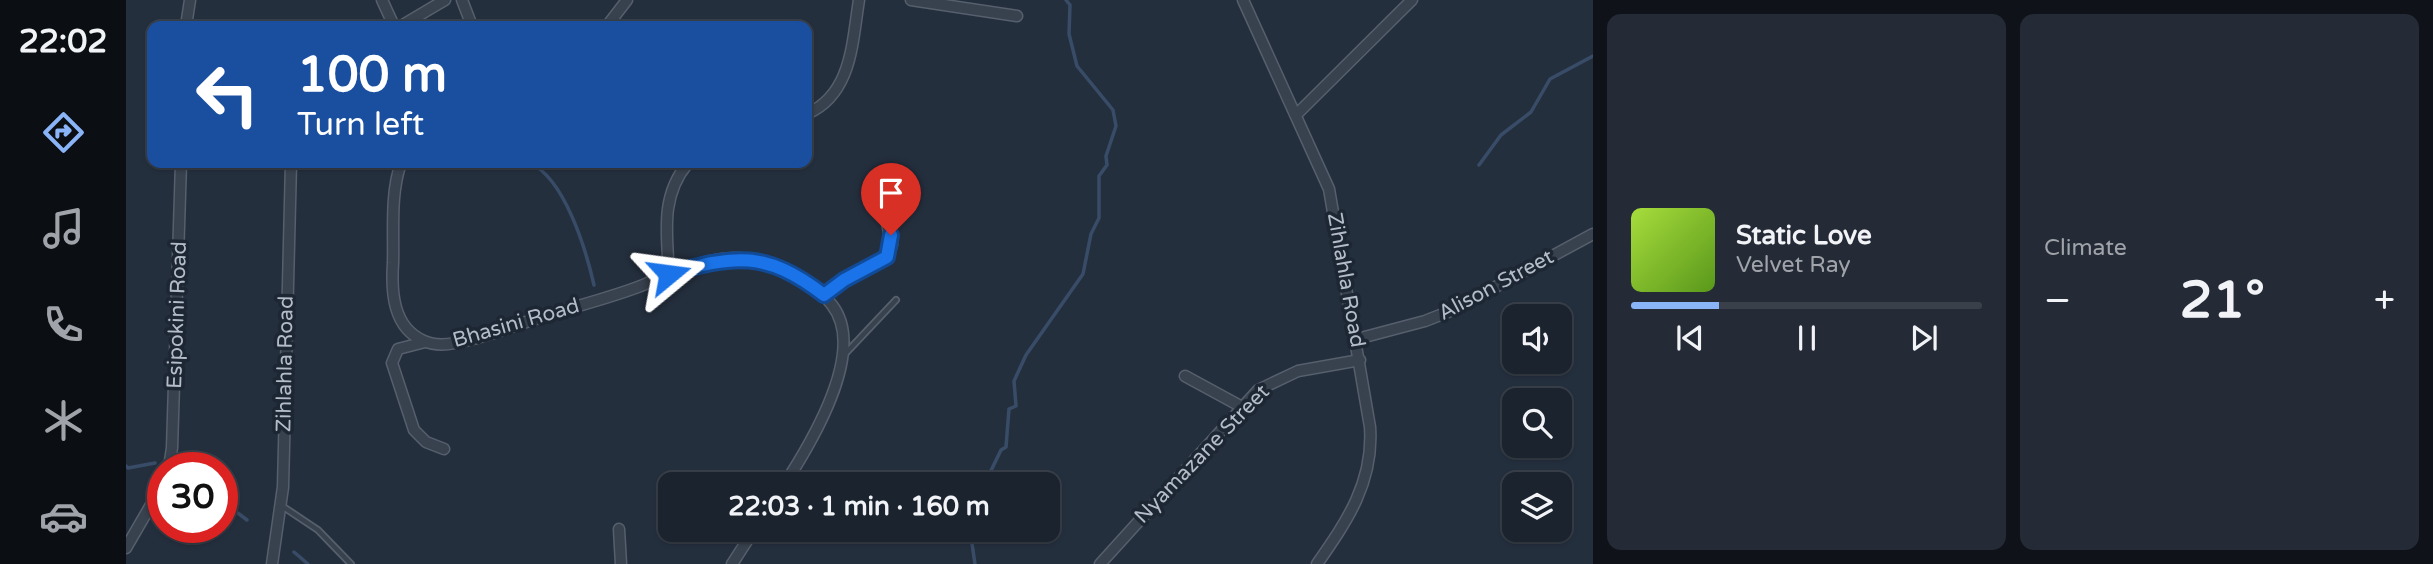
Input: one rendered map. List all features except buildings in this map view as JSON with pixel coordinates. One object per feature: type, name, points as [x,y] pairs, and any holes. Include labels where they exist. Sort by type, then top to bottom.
[{"type":"street","points":[[187,21],[190,0]]},
{"type":"street","points":[[382,0],[392,21]]},
{"type":"street","points":[[409,21],[445,0]]},
{"type":"street","points":[[462,0],[470,21]]},
{"type":"street","points":[[611,21],[627,0]]},
{"type":"street","points":[[812,111],[826,104],[844,79],[859,0]]},
{"type":"street","points":[[911,0],[1017,16]]},
{"type":"street","name":"Zihlahla Road","points":[[1243,0],[1297,114],[1329,190],[1357,339],[1370,427],[1369,466],[1351,514],[1317,564]]},
{"type":"street","points":[[1297,114],[1412,0]]},
{"type":"street","name":"Esipokini Road","points":[[171,452],[181,168]]},
{"type":"street","name":"Zihlahla Road","points":[[272,564],[282,506],[290,168]]},
{"type":"street","name":"Bhasini Road","points":[[400,168],[395,191],[393,291],[401,323],[425,342],[454,343],[484,336],[715,261],[746,259],[790,274],[824,295],[841,319],[841,358],[819,427],[792,472]]},
{"type":"street","points":[[669,274],[666,209],[674,183],[684,168]]},
{"type":"street","points":[[824,295],[844,280],[887,257],[892,245],[885,215]]},
{"type":"street","name":"Alison Street","points":[[1357,339],[1426,321],[1453,310],[1593,234]]},
{"type":"street","points":[[425,342],[398,349],[392,363],[414,430],[426,442],[444,449]]},
{"type":"street","name":"Nyamazane Street","points":[[1100,564],[1258,390],[1285,375],[1360,360]]},
{"type":"street","points":[[1185,376],[1242,407]]},
{"type":"street","points":[[126,548],[147,512]]},
{"type":"street","points":[[619,529],[621,564]]},
{"type":"street","points":[[732,564],[746,542]]},
{"type":"lane","points":[[841,358],[896,300]]},
{"type":"lane","points":[[282,506],[318,530],[351,564]]},
{"type":"waterway","points":[[990,472],[1001,450],[1006,447],[1009,409],[1016,406],[1014,381],[1026,355],[1083,274],[1091,234],[1099,218],[1099,176],[1107,165],[1106,156],[1116,126],[1113,110],[1077,66],[1069,34],[1070,5],[1066,0]]},
{"type":"waterway","points":[[1479,165],[1501,135],[1531,112],[1550,79],[1593,56]]},
{"type":"waterway","points":[[538,168],[554,184],[564,199],[586,253],[594,285]]},
{"type":"waterway","points":[[126,466],[128,468],[147,464]]},
{"type":"waterway","points":[[238,513],[247,520]]},
{"type":"waterway","points":[[972,542],[975,564]]},
{"type":"waterway","points":[[294,552],[308,564]]},
{"type":"route","points":[[669,274],[725,259],[746,259],[790,274],[824,295],[844,280],[887,257],[892,245],[891,235]]}]
